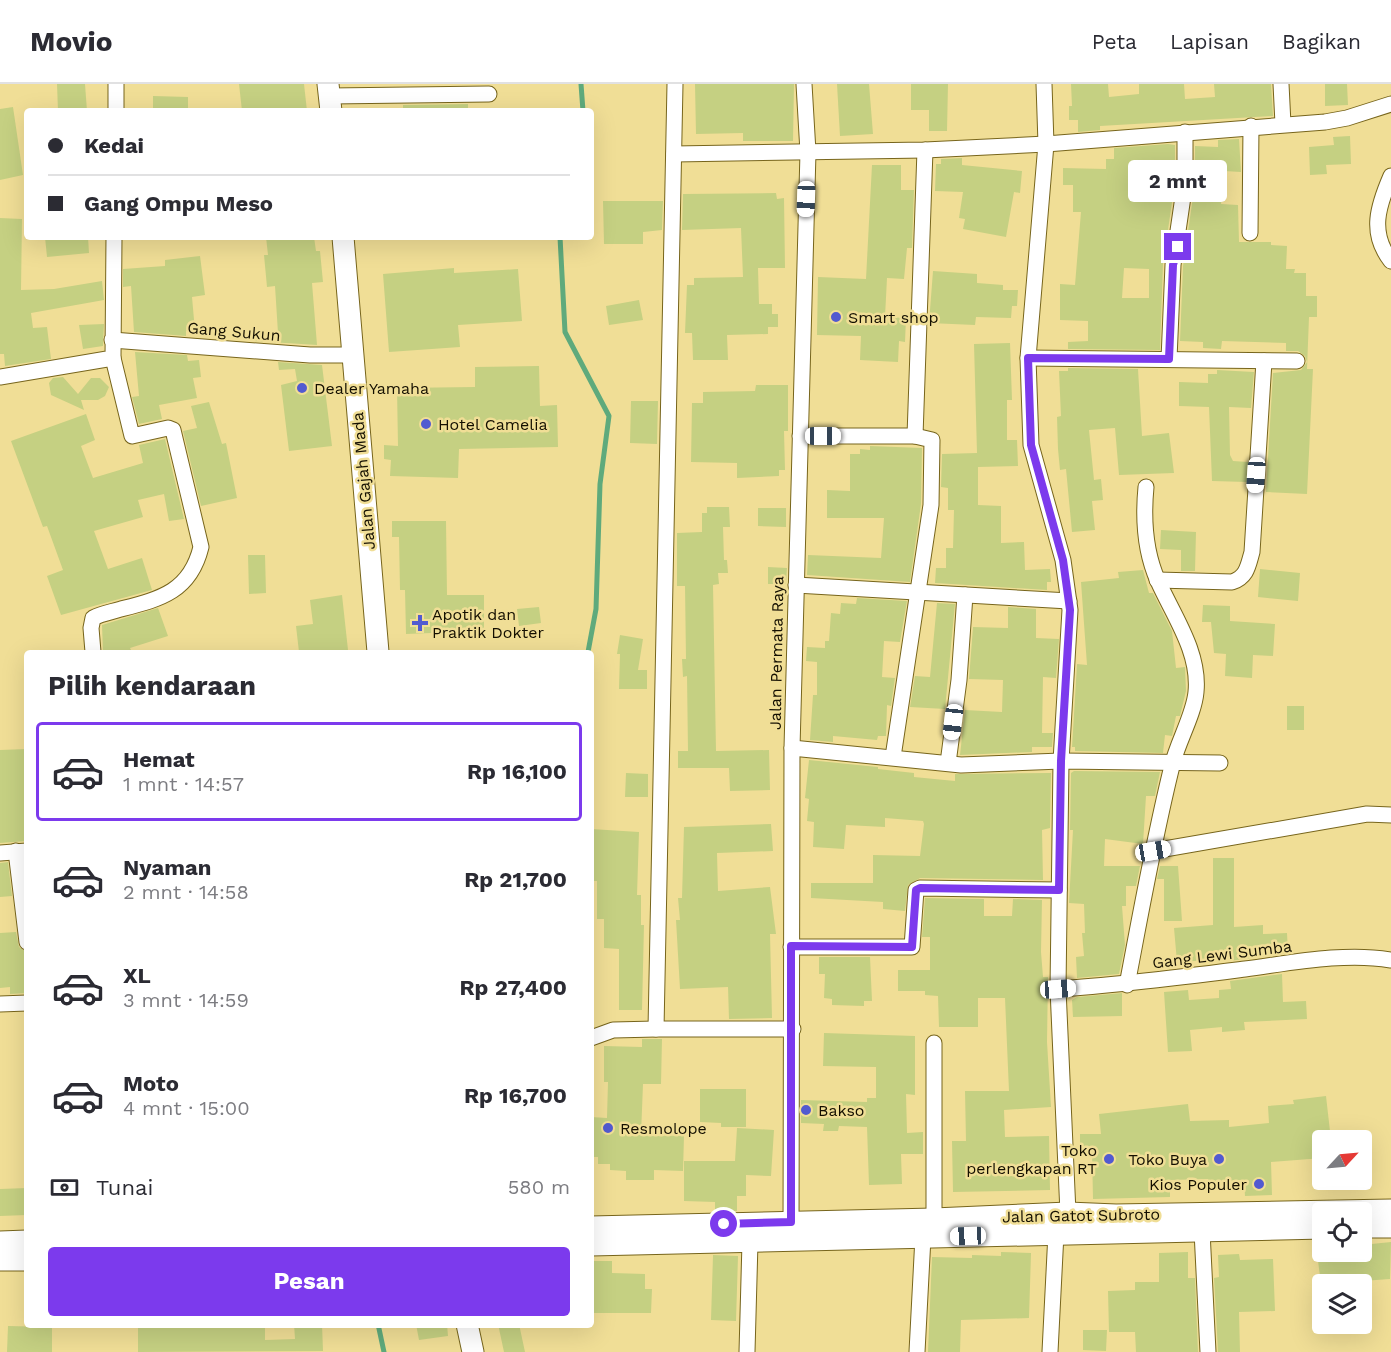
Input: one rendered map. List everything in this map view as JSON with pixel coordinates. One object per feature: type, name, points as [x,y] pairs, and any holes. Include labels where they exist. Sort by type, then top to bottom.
[{"type":"street","points":[[116,84],[116,108]]},
{"type":"street","points":[[656,1029],[675,84]]},
{"type":"street","name":"Jalan Permata Raya","points":[[791,1231],[792,748],[808,152],[804,84]]},
{"type":"street","points":[[1044,84],[1046,144],[1028,358],[1031,445],[1063,560],[1069,601],[1061,761],[1058,989],[1064,1226],[1050,1352]]},
{"type":"street","points":[[1281,84],[1283,124]]},
{"type":"street","points":[[330,97],[489,94]]},
{"type":"street","points":[[674,154],[925,150],[1046,144],[1347,118],[1391,104]]},
{"type":"street","points":[[1250,233],[1251,126]]},
{"type":"street","points":[[1169,359],[1173,265],[1185,183],[1185,132]]},
{"type":"street","points":[[915,436],[925,150]]},
{"type":"street","points":[[1391,176],[1379,205],[1377,229],[1379,239],[1391,261]]},
{"type":"street","points":[[93,650],[90,628],[93,618],[165,597],[189,576],[197,563],[201,547],[173,430],[168,428],[132,436],[112,358],[114,240]]},
{"type":"street","name":"Jalan Gajah Mada","points":[[343,240],[378,650]]},
{"type":"street","name":"Gang Sukun","points":[[112,340],[310,355],[353,355]]},
{"type":"street","points":[[0,377],[112,358]]},
{"type":"street","points":[[1028,358],[1297,362]]},
{"type":"street","points":[[1157,580],[1232,582],[1239,580],[1248,569],[1252,552],[1264,361]]},
{"type":"street","points":[[800,436],[915,436],[932,440],[932,505],[893,757]]},
{"type":"street","points":[[1127,985],[1172,763],[1196,692],[1192,657],[1182,627],[1157,580],[1147,543],[1144,512],[1146,488]]},
{"type":"street","points":[[796,585],[1069,601]]},
{"type":"street","points":[[948,763],[959,680],[965,595]]},
{"type":"street","points":[[792,748],[948,763],[1061,761],[1220,763]]},
{"type":"street","points":[[1153,851],[1367,814],[1391,815]]},
{"type":"street","points":[[0,853],[22,851],[24,887]]},
{"type":"street","points":[[791,946],[912,947],[916,890],[920,888],[1059,890]]},
{"type":"street","name":"Gang Lewi Sumba","points":[[1058,989],[1127,985],[1292,963],[1353,958],[1391,960]]},
{"type":"street","points":[[0,1004],[24,1003]]},
{"type":"street","points":[[594,1037],[613,1030],[793,1029]]},
{"type":"street","points":[[916,1352],[929,1228],[934,1044]]},
{"type":"street","name":"Jalan Gatot Subroto","points":[[1064,1226],[1116,1215],[1391,1210]]},
{"type":"street","name":"Jalan Gatot Subroto","points":[[594,1227],[791,1231],[1064,1226],[1202,1231],[1312,1228]]},
{"type":"street","points":[[1372,1227],[1391,1227]]},
{"type":"street","name":"Jalan Gatot Subroto","points":[[594,1245],[750,1242],[791,1231]]},
{"type":"street","points":[[1202,1231],[1208,1352]]},
{"type":"street","points":[[0,1242],[24,1241]]},
{"type":"street","points":[[747,1352],[750,1242]]},
{"type":"street","points":[[0,1260],[24,1260]]},
{"type":"street","points":[[467,1328],[473,1352]]},
{"type":"building","points":[[57,84],[85,84],[87,108],[58,108]]},
{"type":"building","points":[[239,84],[304,84],[307,108],[242,108]]},
{"type":"building","points":[[695,84],[794,84],[793,141],[743,141],[743,133],[696,134]]},
{"type":"building","points":[[837,84],[869,84],[873,134],[840,136]]},
{"type":"building","points":[[911,84],[948,84],[947,131],[929,131],[929,110],[911,110]]},
{"type":"building","points":[[1071,84],[1108,84],[1109,97],[1139,94],[1139,84],[1184,84],[1185,99],[1215,97],[1214,84],[1271,84],[1273,116],[1100,126],[1100,130],[1078,132],[1078,120],[1069,120],[1069,106],[1072,106]]},
{"type":"building","points":[[1325,84],[1347,84],[1348,105],[1325,106]]},
{"type":"building","points":[[153,96],[188,97],[188,108],[153,108]]},
{"type":"building","points":[[468,104],[468,108],[403,108],[403,105]]},
{"type":"building","points":[[13,107],[23,175],[0,180],[0,109]]},
{"type":"building","points":[[1350,136],[1351,164],[1326,165],[1327,174],[1310,175],[1309,147],[1334,145],[1333,137]]},
{"type":"building","points":[[1239,139],[1241,172],[1224,171],[1221,204],[1238,205],[1239,242],[1271,242],[1271,245],[1287,246],[1286,269],[1295,269],[1294,273],[1306,273],[1306,296],[1317,296],[1317,317],[1309,317],[1307,369],[1313,369],[1307,494],[1266,492],[1273,373],[1301,370],[1307,362],[1305,356],[1298,351],[1286,351],[1286,343],[1222,341],[1221,349],[1203,348],[1203,342],[1180,341],[1183,266],[1195,183],[1195,146],[1218,147],[1218,140]]},
{"type":"building","points":[[1175,145],[1175,182],[1163,264],[1160,350],[1068,349],[1068,342],[1088,341],[1088,321],[1060,320],[1060,284],[1075,285],[1081,212],[1073,212],[1073,185],[1063,185],[1063,168],[1106,169],[1106,159],[1114,159],[1114,148]],"holes":[[[1124,268],[1149,269],[1149,298],[1122,298]]]},
{"type":"building","points":[[962,158],[962,165],[1022,171],[1020,193],[1014,192],[1006,237],[963,229],[965,219],[959,218],[963,192],[935,191],[936,164],[941,164],[941,159]]},
{"type":"building","points":[[872,165],[901,165],[901,190],[914,190],[912,248],[907,248],[904,279],[887,278],[885,317],[906,318],[905,342],[899,341],[898,362],[860,360],[861,336],[817,335],[818,277],[866,279]]},
{"type":"building","points":[[776,193],[777,199],[784,198],[785,268],[758,268],[759,304],[772,304],[772,314],[778,314],[778,327],[768,327],[768,334],[727,335],[728,360],[693,360],[692,333],[685,333],[687,285],[694,285],[694,278],[743,277],[741,228],[682,230],[683,194]]},
{"type":"building","points":[[603,201],[663,201],[662,230],[643,232],[643,244],[604,244]]},
{"type":"building","points":[[0,218],[22,219],[21,290],[54,289],[102,281],[104,300],[31,313],[33,328],[47,327],[51,359],[5,366],[4,354],[0,354]]},
{"type":"building","points":[[45,240],[88,240],[89,253],[47,257]]},
{"type":"building","points":[[266,240],[314,240],[316,251],[320,251],[323,282],[312,283],[317,345],[253,341],[253,335],[278,333],[275,286],[267,287],[264,255],[268,255]]},
{"type":"building","points":[[200,256],[205,295],[192,297],[195,331],[186,331],[186,336],[134,332],[131,286],[123,287],[123,269],[165,266],[165,260]]},
{"type":"building","points":[[454,268],[454,273],[518,269],[522,321],[458,325],[460,347],[389,352],[383,274]]},
{"type":"building","points":[[933,271],[977,274],[977,283],[1003,285],[1003,290],[1018,290],[1017,306],[1012,306],[1011,318],[976,317],[975,325],[929,323]]},
{"type":"building","points":[[639,300],[643,320],[609,325],[606,306]]},
{"type":"building","points":[[104,324],[103,346],[83,349],[79,325]]},
{"type":"building","points":[[1010,343],[1012,400],[1007,400],[1007,440],[1017,440],[1018,466],[978,467],[978,505],[1001,506],[1001,543],[1024,542],[1025,570],[1050,569],[1051,582],[1047,582],[1047,590],[935,583],[936,568],[946,568],[946,548],[953,548],[954,510],[948,510],[948,488],[941,487],[942,454],[977,453],[974,344]]},
{"type":"building","points":[[135,352],[187,355],[188,361],[199,360],[201,377],[193,378],[197,398],[159,405],[162,419],[139,424],[132,397],[139,396]]},
{"type":"building","points":[[278,362],[322,365],[332,446],[289,451],[281,385],[297,381],[295,369],[279,370]]},
{"type":"building","points":[[539,366],[540,406],[557,405],[558,447],[459,449],[458,478],[390,476],[391,460],[384,459],[384,445],[398,446],[397,388],[475,387],[475,367]]},
{"type":"building","points":[[1068,368],[1138,369],[1142,436],[1169,433],[1174,473],[1119,475],[1115,428],[1089,430],[1094,480],[1101,479],[1103,500],[1092,501],[1095,530],[1072,532],[1066,469],[1060,470],[1057,417],[1061,416],[1059,371],[1068,371]]},
{"type":"building","points":[[1217,370],[1254,372],[1251,408],[1229,407],[1230,455],[1233,461],[1248,462],[1247,482],[1212,481],[1209,407],[1179,406],[1179,382],[1208,383],[1208,374],[1217,374]]},
{"type":"building","points":[[63,377],[78,394],[91,378],[100,378],[109,387],[105,396],[98,400],[81,400],[84,410],[51,395],[49,383],[53,378]]},
{"type":"building","points":[[756,385],[788,385],[788,431],[784,431],[785,470],[779,470],[779,476],[737,478],[737,463],[691,462],[692,403],[703,403],[703,392],[755,391]]},
{"type":"building","points":[[631,401],[658,401],[657,444],[630,443]]},
{"type":"building","points":[[209,402],[222,444],[226,443],[237,498],[201,506],[183,431],[197,428],[191,406]]},
{"type":"building","points":[[86,414],[95,440],[81,446],[93,478],[143,463],[139,445],[165,439],[184,519],[169,521],[164,494],[138,500],[143,517],[94,531],[108,569],[142,558],[152,590],[61,615],[47,576],[63,570],[47,526],[43,527],[11,441]]},
{"type":"building","points":[[870,446],[922,448],[921,504],[910,582],[807,575],[808,555],[881,558],[884,518],[827,518],[827,490],[850,491],[850,454],[860,454],[860,449],[870,450]]},
{"type":"building","points":[[707,507],[729,507],[730,527],[723,527],[724,560],[727,560],[728,573],[718,573],[719,584],[713,585],[716,751],[769,750],[770,790],[730,791],[729,768],[678,768],[678,751],[688,751],[687,676],[683,677],[682,659],[686,659],[685,586],[677,586],[677,533],[702,532],[702,513],[707,513]]},
{"type":"building","points":[[758,508],[786,508],[786,527],[758,526]]},
{"type":"building","points":[[392,521],[446,521],[447,595],[484,595],[484,631],[406,634],[405,590],[400,590],[399,537],[392,537]]},
{"type":"building","points":[[1161,530],[1196,532],[1195,571],[1181,571],[1181,550],[1160,549]]},
{"type":"building","points":[[248,555],[265,555],[266,593],[249,594]]},
{"type":"building","points":[[768,567],[787,568],[786,584],[768,584]]},
{"type":"building","points":[[1260,569],[1300,573],[1298,601],[1258,597]]},
{"type":"building","points":[[1143,570],[1149,593],[1153,593],[1172,631],[1176,668],[1185,667],[1186,691],[1180,716],[1176,716],[1172,736],[1165,735],[1163,753],[1075,751],[1075,747],[1072,747],[1077,664],[1087,665],[1081,582],[1119,578],[1118,572]]},
{"type":"building","points":[[342,595],[348,650],[299,650],[296,626],[313,624],[310,600]]},
{"type":"building","points":[[857,598],[907,601],[900,642],[884,641],[882,677],[895,678],[891,706],[887,705],[886,736],[878,736],[877,740],[833,736],[833,742],[810,740],[813,695],[817,695],[817,662],[806,661],[807,647],[825,648],[825,641],[829,641],[831,613],[840,614],[841,603],[856,604]]},
{"type":"building","points":[[937,603],[955,604],[945,709],[910,707],[915,676],[930,677]]},
{"type":"building","points":[[1203,605],[1230,606],[1230,621],[1275,624],[1273,656],[1253,655],[1252,678],[1225,676],[1226,654],[1214,653],[1211,622],[1202,622]]},
{"type":"building","points":[[539,607],[541,623],[519,626],[517,609]]},
{"type":"building","points":[[1008,607],[1036,609],[1036,638],[1059,639],[1056,678],[1043,677],[1042,733],[1053,733],[1052,747],[1032,747],[1032,752],[960,755],[965,710],[1002,712],[1003,680],[969,679],[973,627],[1008,628]]},
{"type":"building","points":[[158,608],[168,636],[130,648],[131,650],[103,650],[102,625]]},
{"type":"building","points":[[620,635],[643,639],[638,670],[647,670],[647,689],[619,689],[620,654],[617,654]]},
{"type":"building","points":[[1287,706],[1304,706],[1304,730],[1287,730]]},
{"type":"building","points":[[24,749],[24,841],[0,843],[0,750]]},
{"type":"building","points":[[809,760],[878,767],[878,769],[914,773],[914,777],[955,781],[955,774],[1051,773],[1050,828],[1042,830],[1043,880],[920,878],[908,885],[905,911],[883,909],[883,902],[811,898],[811,883],[873,883],[873,855],[920,856],[924,824],[923,821],[885,818],[885,827],[846,825],[844,849],[813,847],[814,822],[807,821],[809,799],[805,798]]},
{"type":"building","points":[[1074,771],[1160,772],[1155,796],[1146,796],[1143,844],[1105,839],[1104,866],[1140,866],[1136,886],[1126,886],[1126,906],[1122,906],[1125,945],[1119,974],[1077,978],[1076,957],[1084,956],[1082,933],[1085,933],[1084,904],[1069,903],[1073,830],[1070,830],[1071,773]]},
{"type":"building","points":[[626,773],[648,774],[648,797],[625,797]]},
{"type":"building","points":[[771,824],[773,851],[717,853],[718,891],[770,887],[776,934],[770,934],[772,1018],[729,1019],[728,987],[680,989],[676,920],[680,920],[678,898],[682,898],[684,827]]},
{"type":"building","points":[[594,829],[639,832],[637,895],[641,895],[641,925],[644,925],[642,1010],[619,1010],[619,949],[604,948],[604,919],[597,919],[597,881],[594,881]]},
{"type":"building","points":[[1213,858],[1234,858],[1234,927],[1263,925],[1263,934],[1287,933],[1288,953],[1229,961],[1229,959],[1177,962],[1174,928],[1213,925]]},
{"type":"building","points":[[8,862],[12,896],[0,897],[0,863]]},
{"type":"building","points":[[1160,866],[1178,866],[1182,921],[1164,921],[1164,879],[1157,879]]},
{"type":"building","points":[[925,898],[984,899],[984,916],[1012,916],[1013,899],[1042,900],[1041,952],[1043,977],[1048,977],[1047,1042],[1051,1107],[1004,1110],[1005,1137],[1049,1136],[1050,1190],[953,1192],[952,1141],[966,1141],[965,1091],[1009,1091],[1005,998],[978,998],[978,1027],[939,1027],[938,996],[925,995],[925,991],[898,991],[898,970],[930,970],[930,937],[922,937]]},
{"type":"building","points":[[16,932],[19,947],[24,950],[24,993],[10,994],[10,987],[0,988],[0,933]]},
{"type":"building","points":[[819,957],[870,957],[872,1001],[864,1001],[864,1006],[832,1005],[832,999],[824,998],[825,974],[819,974]]},
{"type":"building","points":[[1282,974],[1283,1002],[1306,1001],[1307,1019],[1244,1022],[1245,1030],[1222,1032],[1222,1027],[1190,1030],[1192,1051],[1168,1052],[1164,992],[1188,990],[1189,1000],[1219,998],[1219,990],[1231,989],[1230,981]]},
{"type":"building","points":[[1122,993],[1122,1016],[1073,1017],[1072,1000],[1077,997]]},
{"type":"building","points":[[824,1033],[915,1036],[915,1095],[906,1094],[907,1133],[923,1132],[923,1154],[901,1154],[902,1184],[869,1185],[867,1127],[839,1126],[838,1131],[823,1131],[824,1124],[801,1123],[801,1100],[867,1102],[867,1098],[876,1098],[876,1067],[823,1066]]},
{"type":"building","points":[[642,1039],[662,1039],[661,1084],[643,1084],[641,1135],[684,1136],[683,1171],[654,1170],[654,1180],[626,1180],[626,1171],[610,1170],[610,1164],[598,1164],[598,1157],[594,1157],[594,1117],[607,1118],[608,1082],[604,1082],[604,1046],[642,1047]]},
{"type":"building","points":[[700,1089],[746,1089],[746,1127],[721,1127],[721,1123],[700,1122]]},
{"type":"building","points":[[1326,1096],[1330,1130],[1312,1130],[1312,1159],[1271,1162],[1272,1195],[1245,1196],[1244,1180],[1208,1182],[1208,1179],[1170,1180],[1170,1197],[1093,1199],[1092,1151],[1080,1151],[1080,1134],[1101,1134],[1099,1114],[1188,1104],[1190,1121],[1229,1120],[1229,1127],[1269,1123],[1268,1106],[1294,1104],[1293,1100]]},
{"type":"building","points":[[737,1128],[774,1130],[771,1176],[746,1175],[746,1196],[737,1196],[737,1211],[715,1211],[715,1202],[684,1201],[684,1161],[735,1161]]},
{"type":"building","points":[[24,1188],[24,1215],[0,1216],[0,1189]]},
{"type":"building","points":[[1391,1242],[1390,1279],[1372,1280],[1372,1274],[1320,1274],[1318,1262],[1372,1262],[1372,1244]]},
{"type":"building","points":[[1001,1252],[1031,1253],[1029,1318],[961,1320],[960,1352],[928,1352],[932,1257],[1001,1256]]},
{"type":"building","points":[[1188,1252],[1188,1278],[1195,1278],[1198,1352],[1136,1352],[1135,1332],[1109,1332],[1108,1291],[1135,1290],[1135,1282],[1159,1282],[1159,1253]]},
{"type":"building","points":[[1239,1254],[1240,1260],[1273,1259],[1275,1311],[1239,1312],[1240,1352],[1218,1352],[1214,1278],[1219,1277],[1218,1255]]},
{"type":"building","points":[[713,1255],[738,1256],[736,1321],[711,1320]]},
{"type":"building","points":[[594,1261],[612,1261],[612,1273],[645,1274],[645,1289],[652,1289],[651,1313],[594,1313]]},
{"type":"building","points":[[8,1326],[52,1328],[52,1352],[7,1352]]},
{"type":"building","points":[[138,1328],[265,1328],[265,1340],[295,1339],[294,1328],[322,1328],[323,1351],[138,1352]]},
{"type":"building","points":[[417,1328],[447,1328],[448,1336],[419,1340]]},
{"type":"building","points":[[499,1328],[520,1328],[525,1352],[504,1352]]},
{"type":"building","points":[[1083,1330],[1107,1330],[1106,1351],[1083,1350]]},
{"type":"waterway","points":[[581,84],[583,108]]},
{"type":"waterway","points":[[560,240],[565,332],[609,416],[600,484],[596,609],[588,650]]},
{"type":"waterway","points":[[379,1328],[384,1352]]},
{"type":"place","name":"Smart shop","points":[[836,317]]},
{"type":"place","name":"Dealer Yamaha","points":[[302,388]]},
{"type":"place","name":"Hotel Camelia","points":[[426,424]]},
{"type":"place","name":"Apotik dan Praktik Dokter","points":[[420,623]]},
{"type":"place","name":"Bakso","points":[[806,1110]]},
{"type":"place","name":"Resmolope","points":[[608,1128]]},
{"type":"place","name":"Toko perlengkapan RT","points":[[1109,1159]]},
{"type":"place","name":"Toko Buya","points":[[1219,1159]]},
{"type":"place","name":"Kios Populer","points":[[1259,1184]]},
{"type":"route","points":[[724,1224],[791,1222],[793,1029],[791,946],[912,947],[916,890],[920,888],[1059,890],[1061,761],[1070,610],[1063,560],[1031,445],[1028,358],[1169,359],[1173,265],[1178,247]]}]
